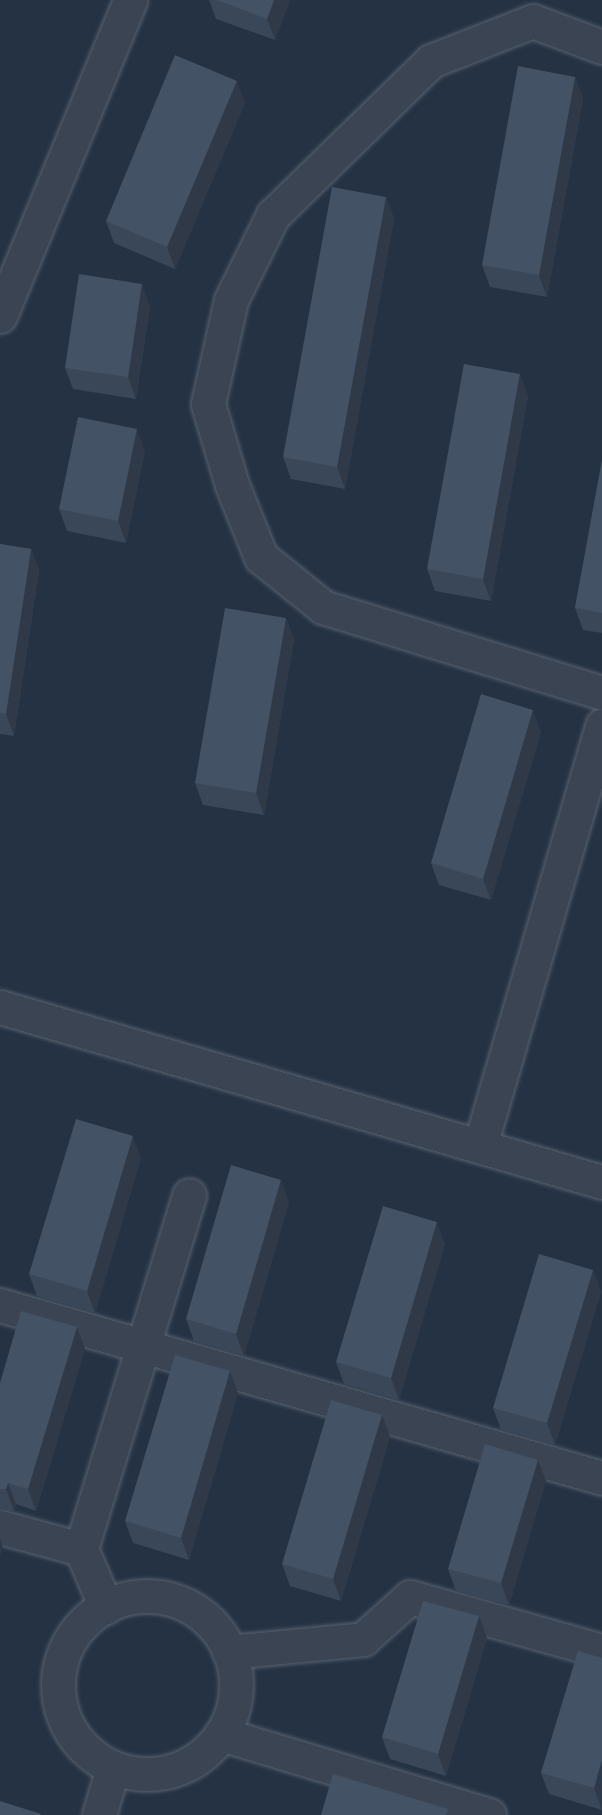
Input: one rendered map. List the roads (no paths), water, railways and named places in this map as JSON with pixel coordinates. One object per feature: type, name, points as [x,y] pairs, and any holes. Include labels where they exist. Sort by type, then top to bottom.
[{"type":"street","points":[[0,316],[130,0]]},
{"type":"street","points":[[602,47],[534,21],[431,62],[273,215],[231,300],[208,404],[232,485],[261,557],[323,607],[602,693]]},
{"type":"street","points":[[480,1146],[602,725]]},
{"type":"street","points":[[0,1007],[602,1182]]},
{"type":"street","points":[[106,1607],[81,1549],[189,1195]]},
{"type":"street","points":[[0,1305],[602,1478]]},
{"type":"street","points":[[0,1527],[81,1549]]},
{"type":"street","points":[[150,1596],[180,1602],[206,1618],[226,1642],[230,1652],[235,1668],[236,1695],[228,1722],[213,1744],[192,1762],[167,1772],[140,1774],[113,1768],[87,1752],[68,1727],[59,1698],[60,1667],[71,1638],[92,1615],[119,1600],[150,1596]]},
{"type":"street","points":[[230,1652],[363,1639],[410,1597],[602,1651]]},
{"type":"street","points":[[221,1734],[489,1815]]},
{"type":"street","points":[[99,1815],[113,1768]]}]
